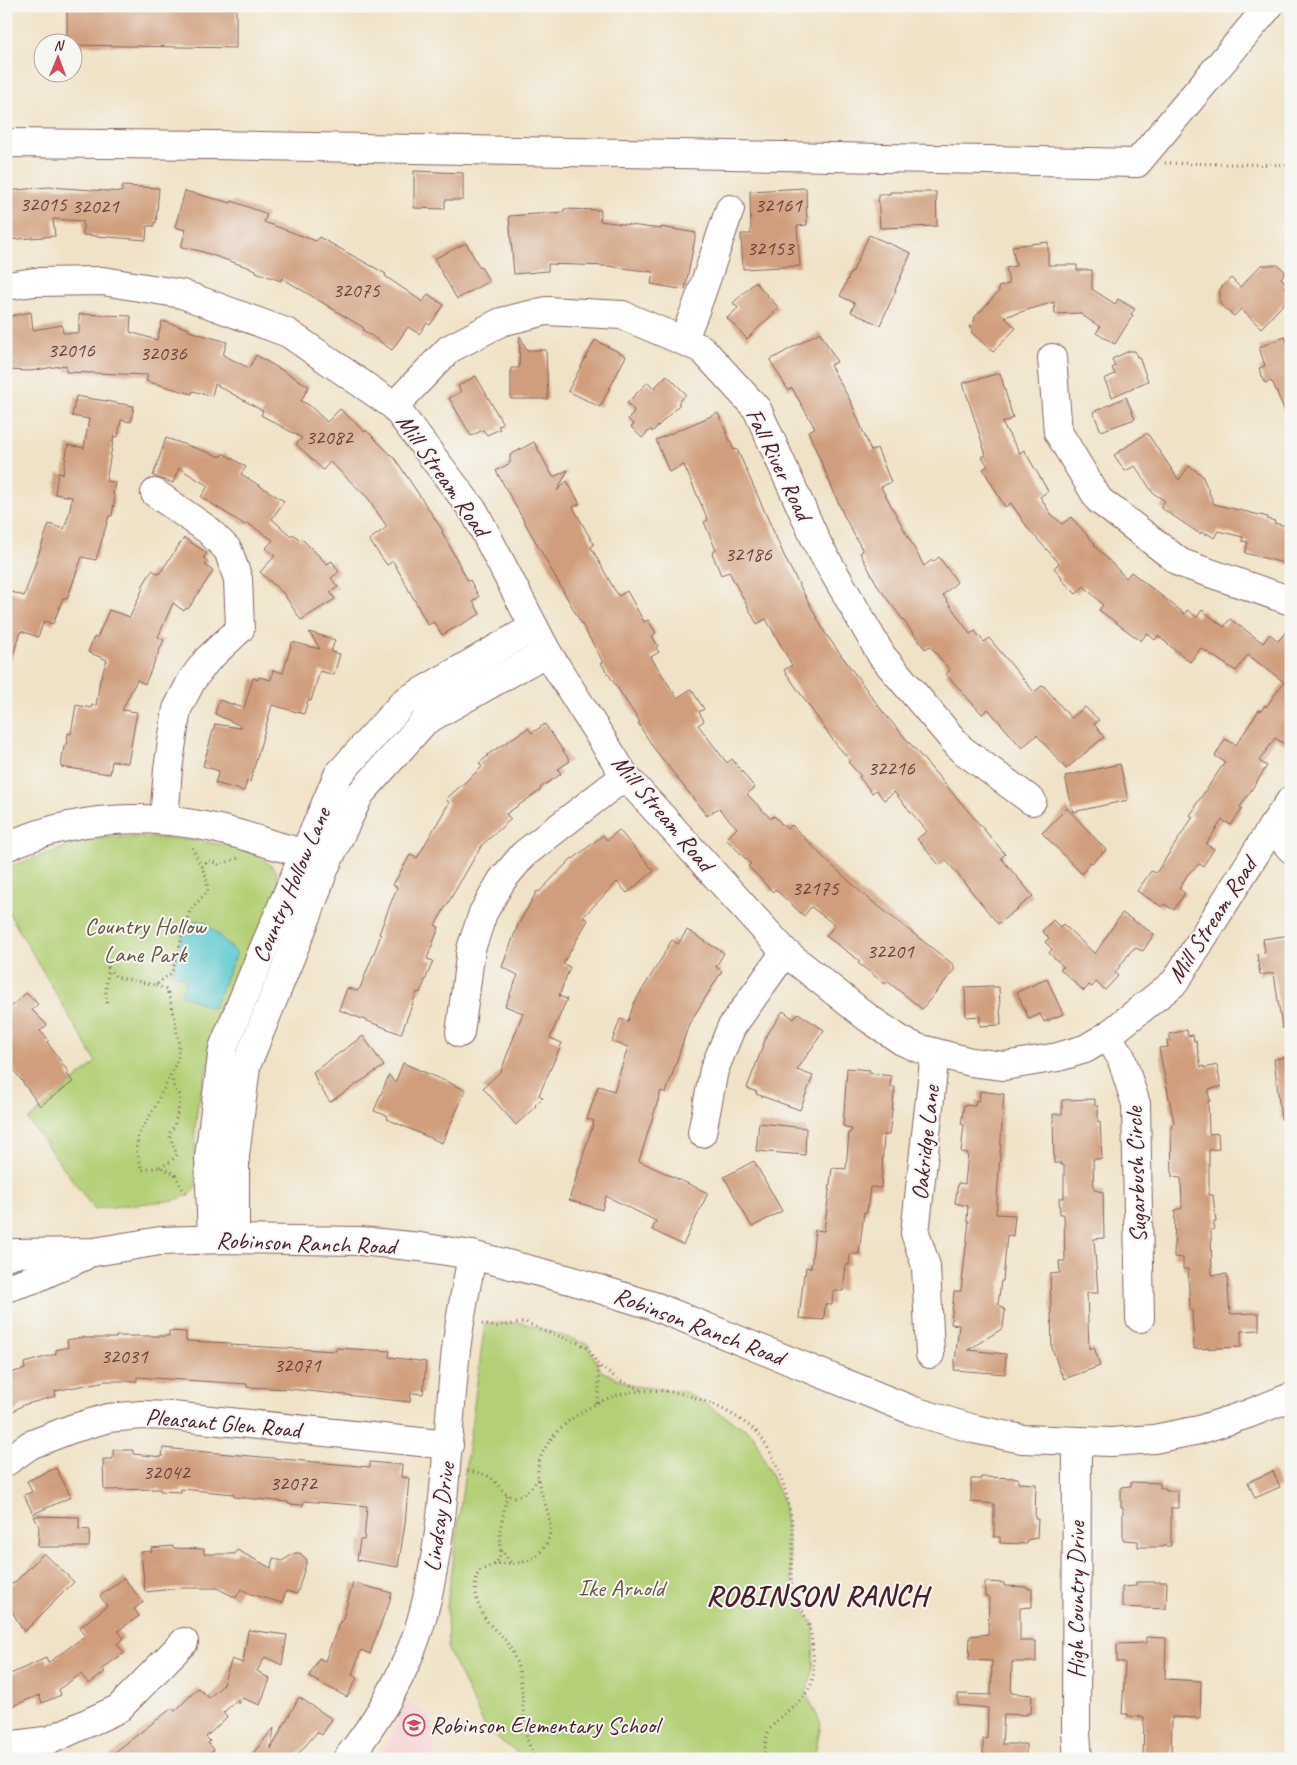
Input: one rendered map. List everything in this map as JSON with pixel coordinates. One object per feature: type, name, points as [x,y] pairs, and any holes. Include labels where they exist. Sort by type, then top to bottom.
[{"type":"street","points":[[6,143],[212,145],[1137,163],[1269,6]]},
{"type":"street","points":[[683,340],[697,308],[712,258],[730,209]]},
{"type":"street","name":"Mill Stream Road","points":[[6,286],[36,282],[103,281],[182,294],[288,333],[394,406],[475,513],[547,652],[625,776],[785,952],[868,1018],[902,1041],[935,1053],[971,1062],[1004,1066],[1058,1058],[1085,1049],[1107,1036],[1175,982],[1272,827],[1291,800]]},
{"type":"street","name":"Fall River Road","points":[[394,406],[449,349],[501,322],[546,311],[622,315],[702,349],[757,409],[818,545],[882,656],[961,749],[1032,801]]},
{"type":"street","points":[[1052,358],[1058,432],[1099,500],[1180,562],[1291,601]]},
{"type":"street","points":[[155,493],[208,530],[228,550],[238,579],[240,629],[207,660],[192,680],[177,709],[168,769],[176,821]]},
{"type":"street","name":"Country Hollow Lane","points":[[223,1239],[246,1066],[308,914],[314,860],[338,775],[404,702],[534,627]]},
{"type":"street","name":"Country Hollow Lane","points":[[223,1239],[211,1200],[209,1157],[223,1048],[314,860],[360,794],[425,721],[547,652]]},
{"type":"street","points":[[460,1033],[471,949],[483,913],[502,880],[524,854],[625,776]]},
{"type":"street","points":[[6,846],[48,831],[105,819],[176,821],[246,836],[314,860]]},
{"type":"street","points":[[1272,827],[1291,849]]},
{"type":"street","points":[[702,1133],[714,1070],[731,1028],[785,952]]},
{"type":"street","name":"Sugarbush Circle","points":[[1107,1036],[1121,1057],[1136,1104],[1140,1318]]},
{"type":"street","name":"Oakridge Lane","points":[[930,1354],[926,1266],[915,1233],[935,1053]]},
{"type":"street","name":"Robinson Ranch Road","points":[[6,1256],[15,1253],[94,1252],[160,1241],[223,1239],[360,1241],[472,1255],[570,1280],[654,1306],[923,1414],[974,1429],[1022,1439],[1077,1442],[1154,1439],[1200,1430],[1290,1400]]},
{"type":"street","name":"Robinson Ranch Road","points":[[6,1288],[34,1279],[94,1252]]},
{"type":"street","name":"Lindsay Drive","points":[[347,1759],[364,1737],[391,1695],[413,1647],[428,1596],[438,1539],[448,1456],[455,1359],[472,1255]]},
{"type":"street","name":"Pleasant Glen Road","points":[[6,1462],[30,1445],[71,1428],[108,1418],[142,1415],[172,1416],[448,1456]]},
{"type":"street","name":"High Country Drive","points":[[1077,1442],[1076,1733],[1078,1759]]},
{"type":"street","points":[[6,1746],[50,1740],[118,1709],[184,1642]]},
{"type":"path","points":[[1137,163],[1291,165]]},
{"type":"path","points":[[156,985],[172,972],[190,910],[208,891],[206,876],[176,821]]},
{"type":"path","points":[[107,1003],[105,992],[108,982],[108,968],[116,977],[156,985],[167,990],[174,1014],[179,1046],[178,1059],[170,1073],[155,1107],[138,1136],[136,1150],[142,1170],[160,1167],[170,1162],[177,1155],[170,1134],[180,1103],[179,1094],[174,1088],[170,1073]]},
{"type":"path","points":[[160,1167],[175,1174],[181,1187],[195,1200],[211,1200]]},
{"type":"path","points":[[461,1321],[496,1327],[525,1322],[544,1331],[579,1343],[589,1349],[598,1364],[619,1380],[642,1390]]},
{"type":"path","points":[[596,1404],[600,1391],[598,1364]]},
{"type":"path","points":[[537,1759],[528,1742],[524,1726],[522,1684],[518,1666],[510,1646],[487,1622],[479,1607],[475,1592],[475,1578],[479,1571],[494,1565],[527,1561],[538,1555],[547,1543],[550,1519],[538,1478],[539,1462],[545,1447],[558,1432],[569,1422],[596,1404],[616,1395],[642,1390],[672,1392],[697,1397],[725,1410],[760,1435],[779,1472],[792,1523],[792,1588],[809,1626],[813,1677],[809,1690],[768,1731],[762,1759]]},
{"type":"path","points":[[448,1456],[488,1476],[507,1494],[523,1495],[531,1490],[538,1478]]},
{"type":"path","points":[[494,1565],[498,1560],[501,1550],[500,1531],[507,1494]]},
{"type":"path","points":[[501,1550],[512,1564]]},
{"type":"shaded area","name":"Robinson Elementary School","points":[[409,1702],[429,1716],[436,1733],[434,1758],[373,1759],[392,1733]]},
{"type":"green space","name":"Country Hollow Lane Park","points":[[112,837],[151,837],[204,842],[229,846],[252,853],[269,864],[278,877],[278,892],[211,1054],[198,1103],[195,1129],[196,1187],[189,1195],[175,1200],[94,1209],[28,1120],[96,1062],[6,908],[6,868],[77,843]]},
{"type":"green space","name":"Ike Arnold","points":[[485,1323],[523,1323],[588,1344],[601,1371],[634,1386],[686,1392],[753,1434],[783,1502],[795,1599],[814,1625],[813,1671],[806,1693],[821,1724],[814,1759],[526,1759],[487,1731],[448,1650],[447,1606]]},
{"type":"water","points":[[195,920],[205,922],[237,953],[213,1008],[181,995],[186,980],[172,972],[184,930]]},
{"type":"building","points":[[67,6],[236,8],[236,48],[82,45],[82,32],[67,32]]},
{"type":"building","points":[[414,171],[463,173],[463,200],[445,200],[445,209],[414,208]]},
{"type":"building","points":[[122,186],[159,188],[156,223],[154,222],[154,226],[147,226],[146,240],[83,235],[83,221],[53,219],[55,236],[6,240],[6,191],[49,187],[122,192]]},
{"type":"building","points":[[806,188],[807,225],[797,226],[800,266],[743,269],[741,234],[751,234],[750,191]]},
{"type":"building","points":[[185,191],[231,203],[232,201],[267,214],[264,222],[316,241],[319,237],[386,274],[385,276],[423,302],[428,294],[444,305],[430,325],[427,323],[419,334],[408,327],[392,350],[363,330],[364,328],[282,278],[281,281],[256,272],[256,270],[200,251],[181,247],[186,230],[175,227]]},
{"type":"building","points":[[890,192],[936,192],[937,226],[880,228],[878,194],[890,194]]},
{"type":"building","points":[[564,209],[601,210],[600,221],[661,229],[661,227],[696,233],[685,290],[651,284],[653,272],[608,266],[548,264],[548,271],[514,274],[509,216],[564,212]]},
{"type":"building","points":[[869,235],[911,253],[880,325],[851,312],[855,303],[840,296]]},
{"type":"building","points":[[1048,242],[1048,265],[1077,265],[1077,270],[1092,270],[1092,289],[1115,304],[1118,299],[1135,309],[1131,314],[1133,315],[1115,344],[1096,333],[1100,327],[1079,313],[1055,314],[1054,302],[1004,317],[1016,328],[993,352],[971,332],[973,329],[969,326],[999,291],[998,287],[1009,284],[1006,268],[1016,266],[1012,246]]},
{"type":"building","points":[[466,243],[489,281],[457,299],[434,259]]},
{"type":"building","points":[[1261,265],[1278,265],[1286,272],[1281,278],[1287,284],[1285,287],[1291,292],[1291,296],[1261,328],[1241,309],[1234,316],[1220,304],[1220,289],[1231,278],[1240,287]]},
{"type":"building","points":[[755,282],[779,308],[747,339],[727,318],[738,308],[733,303]]},
{"type":"building","points":[[31,312],[33,330],[62,325],[63,333],[79,333],[79,314],[131,316],[130,332],[157,340],[162,321],[227,342],[223,355],[249,368],[256,355],[309,386],[301,401],[309,405],[327,422],[340,409],[365,432],[366,430],[396,460],[443,531],[468,581],[470,580],[479,597],[473,601],[480,614],[442,635],[434,622],[428,625],[393,561],[387,565],[369,540],[387,527],[368,498],[330,462],[323,470],[296,444],[302,438],[261,415],[263,411],[215,384],[212,396],[193,391],[192,394],[146,381],[148,375],[66,372],[66,365],[30,371],[6,370],[6,317]]},
{"type":"building","points":[[820,332],[837,362],[830,365],[851,402],[871,451],[877,448],[891,482],[881,487],[924,566],[939,557],[957,582],[943,595],[970,634],[975,631],[984,642],[989,638],[1034,692],[1043,685],[1071,718],[1085,707],[1099,720],[1094,724],[1104,737],[1066,769],[1037,735],[1022,748],[988,709],[982,714],[946,674],[950,670],[930,646],[925,649],[879,588],[860,553],[863,551],[844,516],[808,431],[815,428],[792,388],[788,390],[770,360]]},
{"type":"building","points":[[520,336],[527,350],[546,350],[548,399],[511,399],[511,368],[519,368]]},
{"type":"building","points":[[1285,337],[1291,350],[1290,424],[1273,383],[1271,381],[1265,383],[1259,368],[1265,366],[1259,347]]},
{"type":"building","points":[[595,340],[626,356],[600,407],[568,391]]},
{"type":"building","points":[[1129,351],[1135,351],[1137,357],[1139,357],[1148,381],[1112,397],[1104,379],[1115,374],[1112,368],[1115,366],[1112,359]]},
{"type":"building","points":[[1000,373],[1013,418],[1002,423],[1020,453],[1024,450],[1048,491],[1040,497],[1051,514],[1062,524],[1071,517],[1094,545],[1126,578],[1131,572],[1185,614],[1187,610],[1197,617],[1202,610],[1224,627],[1230,619],[1263,643],[1270,634],[1278,641],[1291,626],[1291,748],[1275,738],[1259,761],[1267,766],[1240,807],[1242,809],[1231,825],[1222,820],[1206,844],[1214,849],[1203,866],[1199,864],[1188,874],[1179,889],[1185,893],[1174,910],[1164,904],[1162,907],[1137,891],[1151,871],[1156,873],[1193,817],[1190,815],[1195,806],[1225,762],[1215,756],[1225,739],[1236,745],[1259,710],[1261,711],[1265,705],[1266,707],[1284,682],[1248,655],[1236,671],[1201,648],[1190,662],[1158,636],[1155,640],[1147,633],[1141,641],[1099,610],[1103,605],[1084,586],[1076,594],[1061,579],[1062,577],[1054,568],[1059,563],[1029,530],[1011,503],[1005,507],[983,469],[988,466],[982,457],[986,455],[963,383]]},
{"type":"building","points":[[667,375],[686,394],[678,403],[680,404],[652,432],[651,429],[642,438],[631,427],[634,425],[628,419],[634,413],[634,410],[627,403],[648,382],[654,388]]},
{"type":"building","points":[[476,376],[503,424],[498,426],[500,429],[487,435],[483,430],[471,436],[449,398],[461,392],[458,386]]},
{"type":"building","points":[[76,396],[134,406],[131,422],[121,420],[118,437],[114,436],[106,481],[115,482],[112,516],[109,516],[96,560],[82,557],[67,599],[63,598],[53,624],[44,621],[38,637],[21,631],[9,666],[6,666],[6,590],[24,596],[49,524],[64,529],[69,514],[72,497],[55,494],[58,473],[63,474],[68,445],[84,448],[89,419],[72,416]]},
{"type":"building","points":[[1126,397],[1135,419],[1101,431],[1093,412]]},
{"type":"building","points":[[718,413],[734,450],[737,449],[787,562],[825,633],[883,712],[1005,854],[1001,858],[1033,896],[998,924],[946,860],[939,865],[917,839],[927,831],[894,792],[884,800],[876,790],[872,793],[859,777],[861,776],[848,762],[850,760],[835,743],[784,670],[792,665],[766,619],[757,624],[729,572],[721,575],[712,553],[716,550],[704,522],[708,520],[684,465],[669,472],[656,440]]},
{"type":"building","points":[[1147,433],[1179,480],[1189,466],[1202,475],[1214,504],[1268,517],[1267,519],[1275,521],[1274,523],[1291,527],[1291,565],[1245,553],[1248,542],[1242,541],[1243,537],[1218,531],[1214,538],[1207,533],[1206,535],[1201,532],[1200,534],[1160,507],[1165,501],[1153,493],[1135,466],[1125,471],[1114,455]]},
{"type":"building","points":[[166,438],[221,457],[223,453],[246,467],[241,474],[284,501],[272,519],[291,536],[293,534],[300,540],[302,539],[327,564],[332,561],[339,572],[331,578],[338,587],[330,592],[335,599],[301,620],[283,593],[260,572],[275,556],[266,548],[273,540],[201,497],[208,486],[179,468],[173,483],[153,476]]},
{"type":"building","points":[[534,442],[553,477],[568,470],[557,491],[567,481],[580,504],[573,507],[594,545],[591,547],[614,589],[619,596],[627,591],[644,622],[648,620],[656,633],[652,636],[659,652],[651,657],[677,698],[691,689],[704,709],[699,712],[704,721],[698,725],[727,763],[732,759],[755,788],[747,794],[771,819],[774,816],[787,829],[792,825],[864,895],[954,965],[955,969],[922,1009],[887,981],[885,984],[858,963],[860,961],[826,936],[835,925],[811,907],[804,916],[775,889],[773,892],[748,866],[751,864],[726,839],[737,828],[718,808],[707,816],[653,747],[638,723],[640,722],[601,663],[603,662],[496,471],[510,463],[510,455]]},
{"type":"building","points":[[184,538],[207,553],[203,558],[208,561],[205,565],[213,571],[188,609],[186,608],[184,611],[173,603],[158,637],[164,640],[145,684],[137,680],[122,710],[137,712],[128,763],[112,761],[110,774],[61,767],[64,746],[66,746],[68,733],[71,734],[76,705],[91,708],[92,705],[96,706],[100,680],[107,660],[88,652],[94,637],[97,638],[109,610],[130,617],[142,587],[152,570],[159,574]]},
{"type":"building","points":[[309,632],[335,640],[331,652],[340,654],[334,675],[320,671],[311,701],[308,700],[304,714],[272,705],[250,782],[247,781],[244,791],[215,783],[219,771],[203,766],[215,724],[240,728],[241,726],[215,714],[219,700],[244,708],[253,678],[258,680],[259,677],[271,680],[273,670],[283,673],[292,642],[320,649]]},
{"type":"building","points":[[545,724],[570,761],[558,769],[561,774],[506,814],[511,819],[482,845],[435,925],[439,927],[427,959],[433,961],[420,993],[417,992],[401,1034],[339,1010],[347,988],[357,991],[360,988],[397,887],[393,885],[410,855],[417,858],[449,803],[446,799],[482,767],[479,763],[487,755],[528,728],[532,733]]},
{"type":"building","points":[[1120,764],[1128,800],[1073,812],[1065,776]]},
{"type":"building","points":[[1067,808],[1106,850],[1092,863],[1090,862],[1082,874],[1042,833]]},
{"type":"building","points":[[619,830],[654,871],[627,893],[617,882],[583,917],[588,920],[563,964],[570,967],[559,996],[567,999],[550,1038],[562,1043],[539,1095],[543,1098],[516,1125],[483,1088],[501,1071],[523,1013],[505,1006],[518,975],[502,967],[518,925],[537,891],[539,892],[572,858],[603,835],[607,840]]},
{"type":"building","points":[[1122,913],[1154,934],[1143,951],[1135,948],[1131,951],[1115,973],[1118,976],[1105,990],[1096,982],[1092,987],[1089,985],[1084,991],[1060,969],[1064,967],[1049,953],[1052,949],[1045,942],[1049,938],[1042,931],[1053,920],[1060,927],[1063,924],[1095,954]]},
{"type":"building","points":[[687,930],[724,953],[716,967],[722,971],[689,1024],[666,1093],[661,1091],[639,1161],[708,1193],[683,1245],[652,1230],[656,1221],[606,1196],[602,1210],[569,1200],[594,1121],[587,1119],[598,1086],[614,1091],[628,1047],[612,1042],[620,1019],[628,1021],[634,1003],[672,940],[678,944]]},
{"type":"building","points":[[1291,935],[1291,1028],[1282,1028],[1274,973],[1260,975],[1257,954],[1265,953],[1263,939]]},
{"type":"building","points":[[1047,979],[1063,1014],[1044,1022],[1040,1014],[1029,1019],[1017,992]]},
{"type":"building","points":[[965,987],[999,987],[1001,1025],[980,1026],[980,1016],[966,1017]]},
{"type":"building","points":[[26,993],[38,1004],[32,1010],[47,1025],[40,1031],[49,1040],[47,1042],[69,1073],[67,1074],[73,1082],[40,1106],[6,1059],[6,1012]]},
{"type":"building","points":[[783,1011],[794,1019],[798,1013],[824,1030],[797,1070],[813,1076],[800,1110],[756,1094],[757,1092],[747,1088],[767,1035]]},
{"type":"building","points":[[1187,1030],[1188,1036],[1193,1035],[1194,1041],[1196,1041],[1201,1067],[1217,1065],[1221,1087],[1209,1089],[1210,1091],[1208,1092],[1210,1101],[1208,1101],[1209,1134],[1218,1133],[1219,1149],[1209,1150],[1209,1195],[1213,1195],[1216,1222],[1214,1222],[1214,1229],[1211,1230],[1212,1275],[1227,1274],[1230,1314],[1259,1313],[1259,1330],[1241,1331],[1241,1347],[1194,1349],[1188,1269],[1183,1269],[1183,1258],[1174,1257],[1175,1210],[1182,1208],[1181,1178],[1172,1177],[1171,1128],[1174,1123],[1159,1048],[1168,1047],[1167,1041],[1171,1041],[1169,1034]]},
{"type":"building","points":[[363,1036],[384,1066],[330,1102],[318,1084],[313,1072]]},
{"type":"building","points":[[1291,1057],[1291,1118],[1281,1119],[1274,1059]]},
{"type":"building","points":[[403,1063],[466,1090],[442,1143],[387,1119],[388,1116],[374,1111],[389,1075],[395,1083]]},
{"type":"building","points":[[847,1068],[870,1070],[869,1073],[891,1076],[890,1087],[895,1087],[889,1135],[884,1135],[881,1188],[870,1187],[867,1213],[864,1212],[859,1254],[850,1254],[849,1265],[846,1265],[843,1291],[833,1291],[832,1305],[825,1304],[824,1320],[799,1318],[804,1274],[806,1267],[811,1268],[815,1230],[824,1231],[832,1168],[846,1169],[849,1132],[852,1129],[843,1126]]},
{"type":"building","points":[[980,1091],[1004,1094],[996,1214],[1015,1215],[1013,1236],[1007,1235],[1003,1281],[1001,1281],[998,1304],[1005,1310],[1003,1328],[968,1350],[1006,1354],[1005,1374],[954,1370],[959,1325],[951,1324],[954,1291],[961,1291],[969,1221],[967,1221],[968,1206],[955,1203],[958,1183],[965,1184],[968,1153],[961,1152],[964,1125],[961,1124],[964,1105],[975,1106],[976,1100],[979,1101]]},
{"type":"building","points":[[1095,1099],[1095,1106],[1098,1106],[1098,1122],[1100,1122],[1102,1159],[1093,1159],[1094,1190],[1103,1192],[1104,1238],[1094,1239],[1098,1293],[1087,1293],[1089,1349],[1094,1347],[1100,1366],[1064,1379],[1052,1348],[1050,1274],[1060,1273],[1059,1261],[1065,1261],[1064,1214],[1060,1214],[1059,1198],[1064,1198],[1064,1165],[1054,1163],[1053,1114],[1062,1114],[1062,1100]]},
{"type":"building","points":[[759,1123],[806,1128],[805,1155],[756,1151]]},
{"type":"building","points":[[754,1161],[782,1211],[752,1227],[724,1177]]},
{"type":"building","points":[[169,1331],[186,1332],[186,1341],[230,1343],[230,1345],[336,1351],[336,1348],[390,1351],[389,1357],[426,1362],[423,1394],[411,1393],[410,1402],[290,1389],[247,1387],[247,1384],[137,1377],[137,1381],[106,1381],[55,1391],[56,1396],[23,1405],[6,1416],[6,1374],[25,1369],[24,1363],[56,1354],[56,1350],[68,1347],[67,1340],[84,1337],[169,1336]]},
{"type":"building","points":[[163,1448],[370,1467],[370,1462],[402,1465],[401,1477],[409,1478],[405,1524],[398,1567],[357,1560],[360,1540],[364,1540],[367,1506],[304,1501],[303,1505],[288,1504],[288,1502],[234,1497],[234,1494],[181,1489],[181,1492],[160,1491],[160,1489],[104,1490],[103,1459],[113,1459],[113,1450],[133,1450],[133,1454],[162,1457]]},
{"type":"building","points":[[56,1468],[71,1497],[33,1514],[24,1495],[32,1492],[27,1481]]},
{"type":"building","points":[[1273,1471],[1280,1487],[1255,1498],[1248,1482]]},
{"type":"building","points":[[981,1477],[1018,1478],[1018,1483],[1036,1484],[1035,1519],[1038,1519],[1037,1538],[1027,1540],[1027,1544],[1000,1543],[1000,1537],[994,1537],[994,1504],[971,1502],[971,1479],[981,1479]]},
{"type":"building","points":[[1131,1482],[1160,1483],[1160,1488],[1166,1488],[1166,1491],[1178,1491],[1178,1508],[1171,1508],[1171,1546],[1138,1547],[1138,1541],[1123,1540],[1121,1487],[1131,1486]]},
{"type":"building","points":[[34,1516],[79,1517],[79,1529],[90,1530],[89,1547],[38,1547],[39,1527]]},
{"type":"building","points":[[173,1546],[173,1548],[204,1549],[204,1554],[235,1554],[237,1550],[271,1568],[273,1558],[282,1561],[295,1553],[300,1553],[307,1560],[297,1594],[286,1591],[282,1603],[251,1594],[241,1589],[236,1598],[217,1588],[182,1588],[145,1592],[141,1552],[152,1551],[151,1548]]},
{"type":"building","points":[[44,1553],[74,1582],[24,1632],[6,1601],[6,1587],[15,1582]]},
{"type":"building","points":[[124,1578],[143,1602],[134,1609],[139,1616],[118,1631],[124,1638],[117,1644],[124,1653],[102,1669],[105,1672],[89,1684],[81,1674],[59,1689],[61,1695],[42,1703],[39,1695],[6,1709],[6,1676],[46,1658],[48,1663],[85,1636],[79,1628],[107,1606],[100,1596]]},
{"type":"building","points":[[985,1582],[1004,1583],[1004,1586],[1028,1587],[1028,1589],[1032,1589],[1032,1607],[1020,1608],[1020,1641],[1036,1641],[1036,1662],[1012,1662],[1011,1693],[1032,1695],[1031,1713],[1027,1713],[1027,1715],[1004,1714],[1002,1744],[1026,1744],[1026,1759],[987,1759],[987,1754],[983,1754],[983,1739],[987,1739],[988,1708],[958,1705],[958,1694],[991,1695],[992,1661],[969,1660],[970,1636],[988,1634],[989,1597],[985,1597]]},
{"type":"building","points":[[1136,1582],[1167,1582],[1166,1609],[1122,1607],[1122,1587],[1136,1586]]},
{"type":"building","points":[[353,1583],[392,1593],[370,1654],[361,1650],[352,1675],[357,1678],[347,1697],[309,1677],[319,1658],[325,1661],[340,1621],[342,1622]]},
{"type":"building","points":[[248,1630],[287,1635],[282,1665],[265,1657],[257,1671],[270,1679],[260,1705],[242,1698],[238,1704],[238,1699],[223,1713],[227,1717],[206,1737],[214,1750],[203,1759],[106,1759],[172,1708],[175,1711],[198,1688],[209,1698],[222,1686],[232,1659],[243,1663]]},
{"type":"building","points":[[1146,1637],[1166,1638],[1165,1679],[1201,1681],[1200,1718],[1172,1717],[1171,1759],[1143,1759],[1144,1717],[1122,1714],[1125,1665],[1124,1662],[1117,1662],[1117,1644],[1146,1643]]},
{"type":"building","points":[[299,1697],[332,1719],[322,1735],[317,1732],[294,1759],[248,1759],[274,1728],[271,1749]]},
{"type":"place","name":"Robinson Elementary School","points":[[414,1725]]},
{"type":"district","name":"ROBINSON RANCH","points":[[817,1595]]}]
